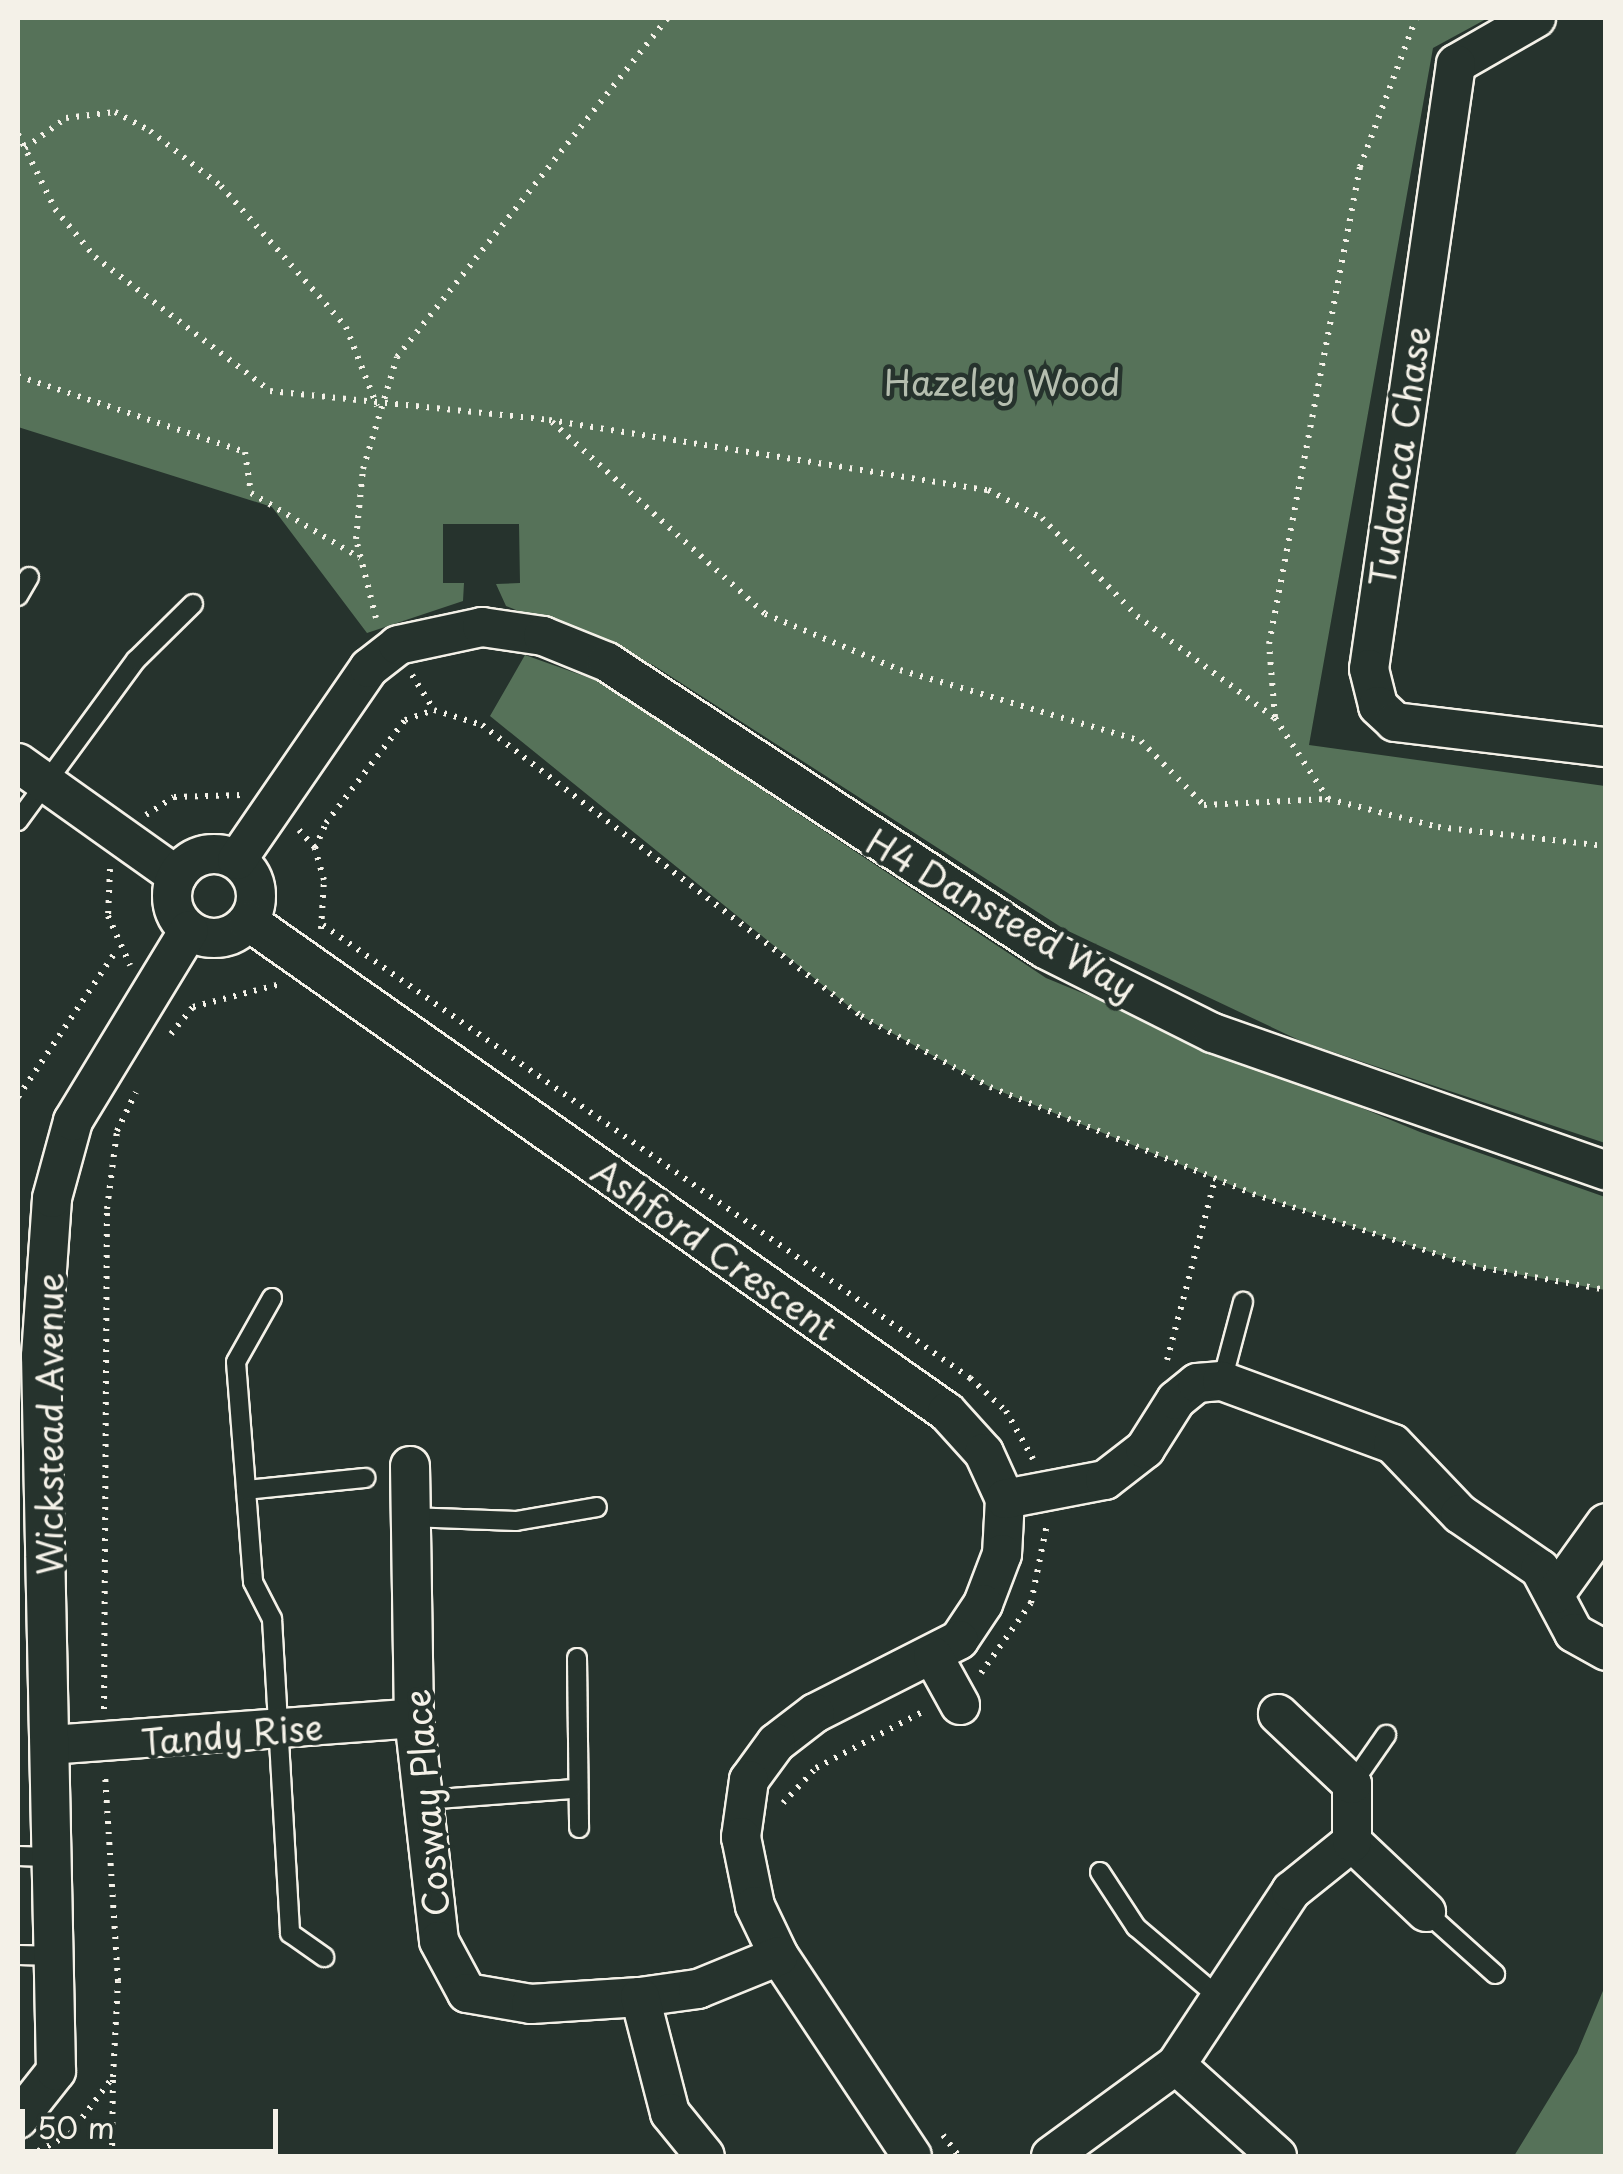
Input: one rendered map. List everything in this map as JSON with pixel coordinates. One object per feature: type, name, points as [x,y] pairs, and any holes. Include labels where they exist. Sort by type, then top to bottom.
[{"type":"street","name":"Tudanca Chase","points":[[1536,18],[1456,64],[1368,669],[1378,706],[1395,722],[1606,747]]},
{"type":"street","name":"H4 Dansteed Way","points":[[395,647],[482,627],[543,636],[607,662],[1062,957],[1213,1033],[1606,1172]]},
{"type":"street","points":[[237,860],[369,668],[395,647]]},
{"type":"street","points":[[31,772],[178,876]]},
{"type":"street","points":[[210,854],[237,860],[257,895],[248,921],[214,939],[189,930],[174,911],[178,876],[210,854]]},
{"type":"street","name":"Ashford Crescent","points":[[248,921],[948,1412],[984,1452],[1004,1500],[1002,1554],[983,1604],[934,1656],[815,1713],[748,1780],[741,1837],[755,1906],[778,1956],[912,2156]]},
{"type":"street","name":"Wickstead Avenue","points":[[18,2119],[56,2070],[59,1956],[50,1745],[33,1554],[29,1356],[52,1198],[73,1121],[189,930]]},
{"type":"street","points":[[1004,1500],[1106,1480],[1144,1450],[1176,1400],[1197,1383],[1222,1381],[1393,1444],[1460,1514],[1540,1568],[1574,1632],[1606,1651]]},
{"type":"street","name":"Cosway Place","points":[[410,1466],[407,1516],[414,1718],[439,1941],[467,1993],[531,2004],[640,1997],[698,1988],[778,1956]]},
{"type":"street","points":[[1555,1594],[1606,1523]]},
{"type":"street","points":[[934,1656],[957,1700]]},
{"type":"street","points":[[1278,1714],[1352,1784],[1352,1842],[1426,1912]]},
{"type":"street","name":"Tandy Rise","points":[[50,1745],[275,1732],[414,1718]]},
{"type":"street","points":[[1051,2156],[1176,2065],[1291,1891],[1352,1842]]},
{"type":"street","points":[[640,1997],[670,2113],[705,2156]]},
{"type":"street","points":[[1176,2065],[1277,2156]]},
{"type":"lane","points":[[18,596],[30,577]]},
{"type":"lane","points":[[18,822],[31,772],[193,604]]},
{"type":"lane","points":[[272,1298],[236,1362],[246,1490],[254,1582],[272,1619],[275,1732],[290,1933],[324,1957]]},
{"type":"lane","points":[[1222,1381],[1242,1302]]},
{"type":"lane","points":[[246,1490],[366,1478]]},
{"type":"lane","points":[[407,1516],[516,1522],[597,1507]]},
{"type":"lane","points":[[577,1658],[573,1789],[579,1828]]},
{"type":"lane","points":[[1352,1784],[1386,1735]]},
{"type":"lane","points":[[424,1800],[573,1789]]},
{"type":"lane","points":[[18,1856],[55,1857]]},
{"type":"lane","points":[[1100,1872],[1136,1926],[1222,1999]]},
{"type":"lane","points":[[1426,1912],[1495,1974]]},
{"type":"lane","points":[[18,1955],[59,1956]]},
{"type":"path","points":[[434,710],[374,614],[361,560],[363,469],[377,407],[397,358],[668,18]]},
{"type":"path","points":[[1275,718],[1269,644],[1360,167],[1416,18]]},
{"type":"path","points":[[24,148],[66,118],[114,112],[150,131],[221,186],[346,327],[377,407]]},
{"type":"path","points":[[18,134],[55,209],[94,256],[256,380],[377,407],[550,420],[988,490],[1042,518],[1138,616],[1275,718],[1328,799]]},
{"type":"path","points":[[18,376],[244,452],[251,493],[361,560]]},
{"type":"path","points":[[550,420],[766,614],[900,670],[1142,741],[1204,805],[1328,799],[1438,827],[1606,846]]},
{"type":"path","points":[[162,1048],[193,1007],[284,982],[324,925],[315,848],[326,823],[405,720],[434,710],[482,725],[861,1016],[990,1087],[1216,1179],[1473,1266],[1606,1290]]},
{"type":"path","points":[[324,925],[970,1378],[1006,1411],[1046,1492],[1047,1553],[1030,1603],[1000,1654],[957,1700],[816,1768],[777,1815]]},
{"type":"path","points":[[18,1097],[116,951]]},
{"type":"path","points":[[112,2156],[118,1981],[104,1744],[107,1209],[117,1131],[144,1076]]},
{"type":"path","points":[[1165,1369],[1216,1179]]},
{"type":"path","points":[[29,2156],[70,2134],[113,2077]]},
{"type":"path","points":[[936,2126],[959,2156]]},
{"type":"green space","name":"Hazeley Wood","points":[[18,18],[1488,18],[1433,48],[1309,745],[1605,786],[1605,1143],[1303,1042],[1064,929],[653,665],[506,606],[496,584],[520,583],[519,524],[443,524],[443,583],[464,583],[463,601],[367,633],[272,507],[18,427]]},
{"type":"green space","points":[[525,655],[598,681],[1046,978],[1420,1132],[1605,1197],[1605,1290],[1473,1266],[1253,1194],[990,1087],[861,1016],[490,716]]},
{"type":"green space","points":[[1605,1986],[1605,2156],[1514,2156],[1577,2053]]}]
